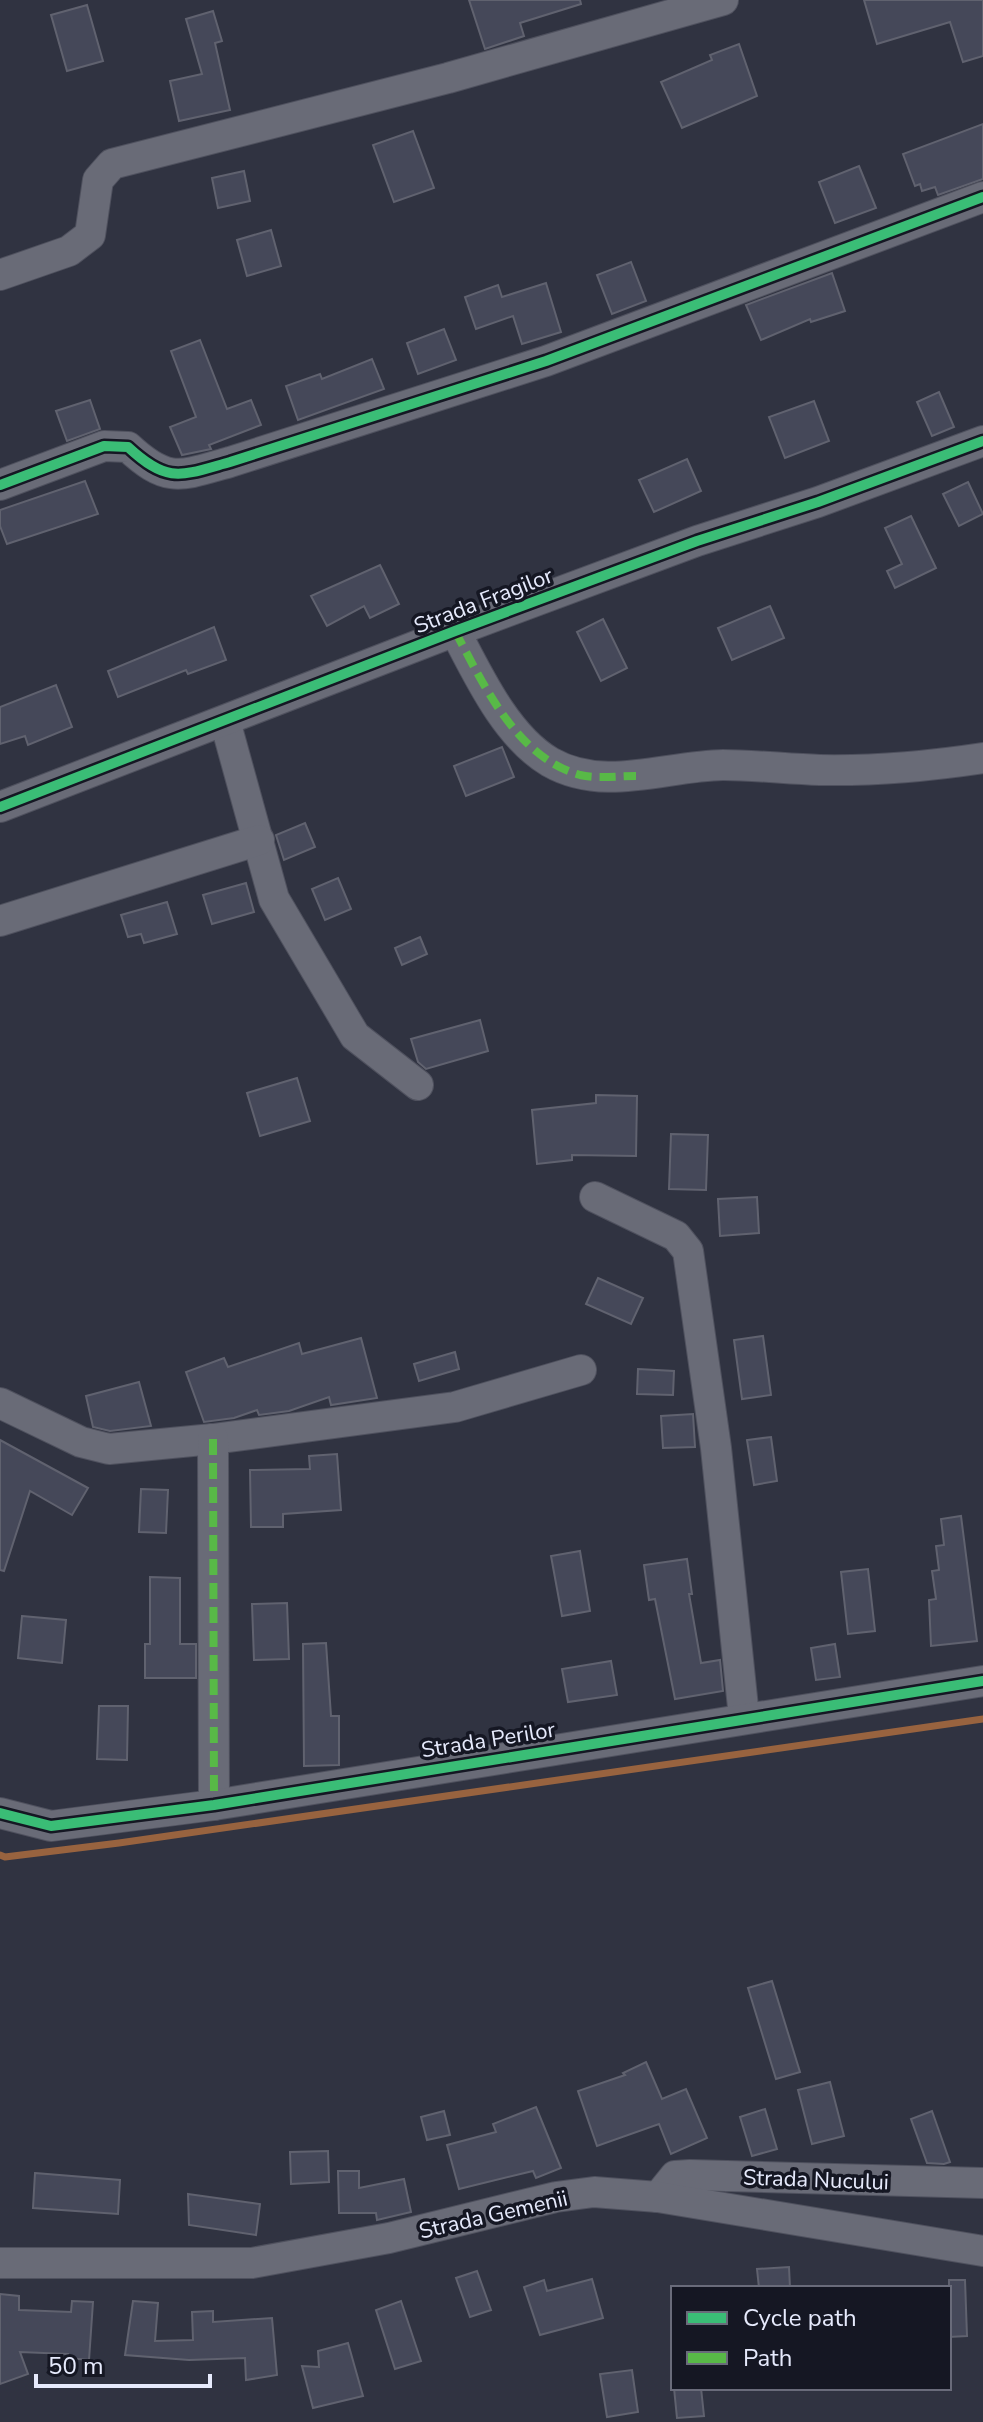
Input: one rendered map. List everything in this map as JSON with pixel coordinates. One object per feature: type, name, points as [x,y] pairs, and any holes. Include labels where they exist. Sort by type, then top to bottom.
[{"type":"street","points":[[0,275],[69,251],[90,235],[98,180],[112,164],[448,78],[723,0]]},
{"type":"street","points":[[0,485],[104,446],[128,447],[151,469],[181,476],[230,462],[546,361],[983,197]]},
{"type":"street","name":"Strada Fragilor","points":[[0,807],[455,631],[697,541],[818,502],[983,441]]},
{"type":"street","points":[[455,631],[524,742],[550,762],[582,776],[636,776],[721,765],[822,770],[943,764],[983,758]]},
{"type":"street","points":[[225,721],[274,899],[355,1036],[418,1085]]},
{"type":"street","points":[[0,921],[259,840]]},
{"type":"street","points":[[595,1197],[676,1236],[688,1251],[716,1448],[744,1717]]},
{"type":"street","points":[[0,1403],[94,1446],[109,1449],[213,1439],[455,1407],[581,1370]]},
{"type":"street","points":[[213,1439],[214,1805]]},
{"type":"street","name":"Strada Perilor","points":[[0,1813],[51,1826],[214,1805],[744,1717],[983,1681]]},
{"type":"street","name":"Strada Nucului","points":[[658,2197],[675,2176],[690,2175],[983,2183]]},
{"type":"street","name":"Strada Gemenii","points":[[0,2263],[252,2263],[389,2238],[556,2197],[594,2192],[658,2197],[983,2251]]},
{"type":"building","points":[[469,0],[580,0],[581,4],[520,23],[524,36],[485,49]]},
{"type":"building","points":[[864,0],[983,0],[983,56],[963,62],[950,22],[877,44]]},
{"type":"building","points":[[87,5],[103,61],[67,71],[51,15]]},
{"type":"building","points":[[213,11],[222,41],[215,43],[230,110],[179,121],[170,81],[202,74],[186,19]]},
{"type":"building","points":[[739,44],[757,96],[682,128],[661,82],[712,60],[710,55]]},
{"type":"building","points":[[983,124],[983,179],[938,195],[935,187],[922,191],[920,184],[915,186],[903,154]]},
{"type":"building","points":[[413,131],[434,188],[394,202],[373,145]]},
{"type":"building","points":[[859,166],[876,208],[835,223],[819,182]]},
{"type":"building","points":[[244,171],[250,201],[218,208],[212,178]]},
{"type":"building","points":[[271,230],[281,266],[247,276],[237,240]]},
{"type":"building","points":[[631,262],[646,301],[612,314],[597,275]]},
{"type":"building","points":[[832,273],[845,311],[811,322],[810,319],[761,340],[746,305]]},
{"type":"building","points":[[546,283],[561,332],[522,344],[513,316],[476,329],[465,297],[498,285],[502,297]]},
{"type":"building","points":[[444,329],[456,360],[418,374],[407,343]]},
{"type":"building","points":[[200,340],[227,409],[251,400],[261,425],[209,445],[211,449],[182,455],[170,427],[196,417],[171,351]]},
{"type":"building","points":[[372,359],[384,389],[298,420],[286,386],[320,374],[322,379]]},
{"type":"building","points":[[939,392],[954,427],[932,436],[917,402]]},
{"type":"building","points":[[90,400],[100,429],[67,441],[56,411]]},
{"type":"building","points":[[814,401],[829,441],[785,458],[769,417]]},
{"type":"building","points":[[687,459],[701,491],[654,512],[639,480]]},
{"type":"building","points":[[85,481],[98,514],[7,544],[0,526],[0,510]]},
{"type":"building","points":[[968,482],[983,514],[959,526],[943,494]]},
{"type":"building","points":[[911,516],[936,568],[895,588],[887,571],[902,564],[885,528]]},
{"type":"building","points":[[380,565],[399,604],[370,618],[364,606],[327,626],[311,596]]},
{"type":"building","points":[[770,606],[784,638],[732,660],[718,628]]},
{"type":"building","points":[[603,619],[627,668],[601,681],[577,632]]},
{"type":"building","points":[[214,627],[226,660],[188,674],[186,670],[118,697],[108,671]]},
{"type":"building","points":[[56,685],[72,727],[28,745],[25,736],[0,744],[0,707]]},
{"type":"building","points":[[502,747],[514,777],[466,796],[454,766]]},
{"type":"building","points":[[305,823],[315,847],[284,860],[276,835]]},
{"type":"building","points":[[338,878],[351,909],[325,920],[312,889]]},
{"type":"building","points":[[246,883],[254,912],[212,924],[203,895]]},
{"type":"building","points":[[167,902],[177,934],[144,943],[141,934],[128,937],[121,915]]},
{"type":"building","points":[[420,937],[427,954],[402,965],[395,948]]},
{"type":"building","points":[[480,1020],[488,1051],[426,1069],[418,1062],[411,1039]]},
{"type":"building","points":[[297,1078],[310,1121],[260,1136],[247,1093]]},
{"type":"building","points":[[596,1095],[637,1096],[636,1156],[572,1155],[572,1160],[537,1164],[532,1110],[596,1103]]},
{"type":"building","points":[[671,1134],[708,1135],[706,1190],[669,1189]]},
{"type":"building","points":[[757,1197],[759,1233],[720,1236],[718,1199]]},
{"type":"building","points":[[598,1278],[643,1298],[631,1324],[586,1304]]},
{"type":"building","points":[[763,1336],[771,1395],[742,1399],[734,1340]]},
{"type":"building","points":[[361,1338],[377,1398],[331,1405],[329,1397],[289,1411],[259,1415],[257,1410],[234,1418],[204,1422],[186,1372],[224,1358],[228,1367],[299,1343],[302,1354]]},
{"type":"building","points":[[455,1352],[459,1369],[419,1381],[414,1364]]},
{"type":"building","points":[[638,1369],[674,1371],[673,1395],[637,1394]]},
{"type":"building","points":[[139,1382],[151,1426],[110,1431],[93,1427],[86,1396]]},
{"type":"building","points":[[693,1414],[695,1447],[663,1448],[661,1416]]},
{"type":"building","points":[[771,1437],[777,1481],[754,1485],[747,1440]]},
{"type":"building","points":[[0,1440],[88,1488],[72,1515],[30,1491],[4,1571],[0,1570]]},
{"type":"building","points":[[337,1454],[341,1510],[283,1514],[283,1527],[251,1527],[250,1470],[310,1469],[309,1456]]},
{"type":"building","points":[[141,1489],[168,1490],[166,1533],[139,1532]]},
{"type":"building","points":[[961,1516],[977,1641],[931,1646],[929,1600],[936,1599],[932,1571],[939,1570],[936,1546],[944,1545],[941,1519]]},
{"type":"building","points":[[580,1551],[590,1611],[562,1616],[551,1556]]},
{"type":"building","points":[[687,1559],[692,1594],[689,1594],[701,1663],[720,1660],[723,1691],[675,1699],[655,1599],[649,1600],[644,1565]]},
{"type":"building","points":[[868,1569],[875,1631],[848,1634],[841,1572]]},
{"type":"building","points":[[150,1577],[180,1578],[180,1644],[196,1644],[196,1678],[145,1678],[145,1644],[150,1644]]},
{"type":"building","points":[[287,1603],[289,1659],[254,1660],[252,1604]]},
{"type":"building","points":[[22,1616],[66,1620],[62,1663],[18,1658]]},
{"type":"building","points":[[326,1643],[331,1716],[339,1716],[339,1765],[304,1766],[303,1644]]},
{"type":"building","points":[[835,1644],[840,1677],[816,1680],[811,1648]]},
{"type":"building","points":[[611,1661],[617,1695],[568,1702],[562,1669]]},
{"type":"building","points":[[99,1706],[128,1706],[127,1760],[97,1759]]},
{"type":"building","points":[[772,1981],[800,2072],[776,2079],[748,1988]]},
{"type":"building","points":[[646,2062],[662,2099],[686,2089],[707,2138],[671,2154],[659,2124],[597,2146],[578,2091],[625,2075],[623,2073]]},
{"type":"building","points":[[830,2082],[844,2136],[812,2144],[798,2090]]},
{"type":"building","points":[[536,2107],[561,2168],[536,2178],[533,2171],[459,2189],[447,2145],[496,2132],[493,2124]]},
{"type":"building","points":[[765,2109],[777,2149],[752,2156],[740,2117]]},
{"type":"building","points":[[444,2111],[450,2135],[427,2140],[421,2117]]},
{"type":"building","points":[[932,2111],[950,2162],[944,2164],[927,2163],[911,2119]]},
{"type":"building","points":[[328,2151],[329,2182],[291,2184],[290,2152]]},
{"type":"building","points":[[338,2171],[359,2171],[359,2188],[404,2179],[411,2212],[377,2220],[376,2213],[339,2213]]},
{"type":"building","points":[[35,2173],[120,2180],[118,2214],[33,2208]]},
{"type":"building","points":[[188,2194],[260,2204],[256,2235],[189,2225]]},
{"type":"building","points":[[789,2267],[790,2286],[759,2286],[757,2269]]},
{"type":"building","points":[[477,2271],[491,2310],[470,2317],[456,2278]]},
{"type":"building","points":[[592,2279],[603,2318],[540,2335],[524,2287],[544,2280],[547,2291]]},
{"type":"building","points":[[949,2280],[965,2280],[967,2336],[951,2337]]},
{"type":"building","points":[[0,2294],[19,2296],[19,2310],[71,2312],[72,2301],[93,2302],[89,2360],[68,2358],[68,2354],[20,2352],[28,2374],[0,2384]]},
{"type":"building","points":[[133,2301],[158,2303],[155,2341],[193,2340],[192,2312],[213,2311],[213,2322],[272,2318],[277,2375],[246,2380],[245,2358],[189,2360],[125,2355]]},
{"type":"building","points":[[401,2301],[421,2361],[395,2369],[376,2310]]},
{"type":"building","points":[[348,2343],[363,2396],[313,2408],[302,2366],[319,2367],[318,2351]]},
{"type":"building","points":[[632,2370],[638,2412],[607,2417],[600,2374]]},
{"type":"building","points":[[674,2390],[701,2390],[704,2416],[677,2418]]},
{"type":"waterway","points":[[0,1855],[5,1857],[119,1843],[983,1719]]},
{"type":"marked path","points":[[455,631],[490,696],[520,736],[538,752],[557,766],[580,775],[636,776]]},
{"type":"marked path","points":[[213,1439],[214,1805]]},
{"type":"cycle path","points":[[0,485],[104,446],[128,447],[154,467],[175,474],[230,462],[546,361],[983,197]]},
{"type":"cycle path","points":[[0,807],[455,631],[697,541],[818,502],[983,441]]},
{"type":"cycle path","points":[[0,1813],[51,1826],[214,1805],[983,1681]]}]
